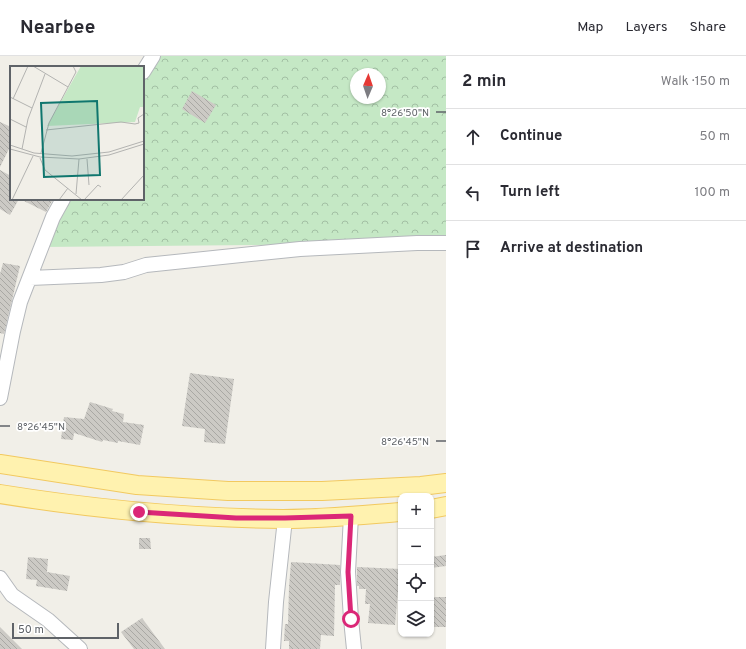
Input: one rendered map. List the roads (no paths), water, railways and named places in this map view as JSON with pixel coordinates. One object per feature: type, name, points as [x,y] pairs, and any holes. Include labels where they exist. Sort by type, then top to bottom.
[{"type":"main road","points":[[0,464],[137,485],[228,491],[322,491],[421,486],[446,482]]},
{"type":"main road","points":[[0,494],[139,512],[236,518],[351,516],[398,512]]},
{"type":"main road","points":[[434,508],[446,506]]},
{"type":"street","points":[[144,70],[153,56]]},
{"type":"street","points":[[0,398],[20,302],[53,217],[62,200]]},
{"type":"street","points":[[30,278],[101,275],[124,272],[146,265],[300,249],[446,243]]},
{"type":"street","points":[[351,516],[348,572],[354,649]]},
{"type":"street","points":[[274,649],[276,602],[285,518]]},
{"type":"street","points":[[0,578],[12,595],[48,620],[80,649]]}]
